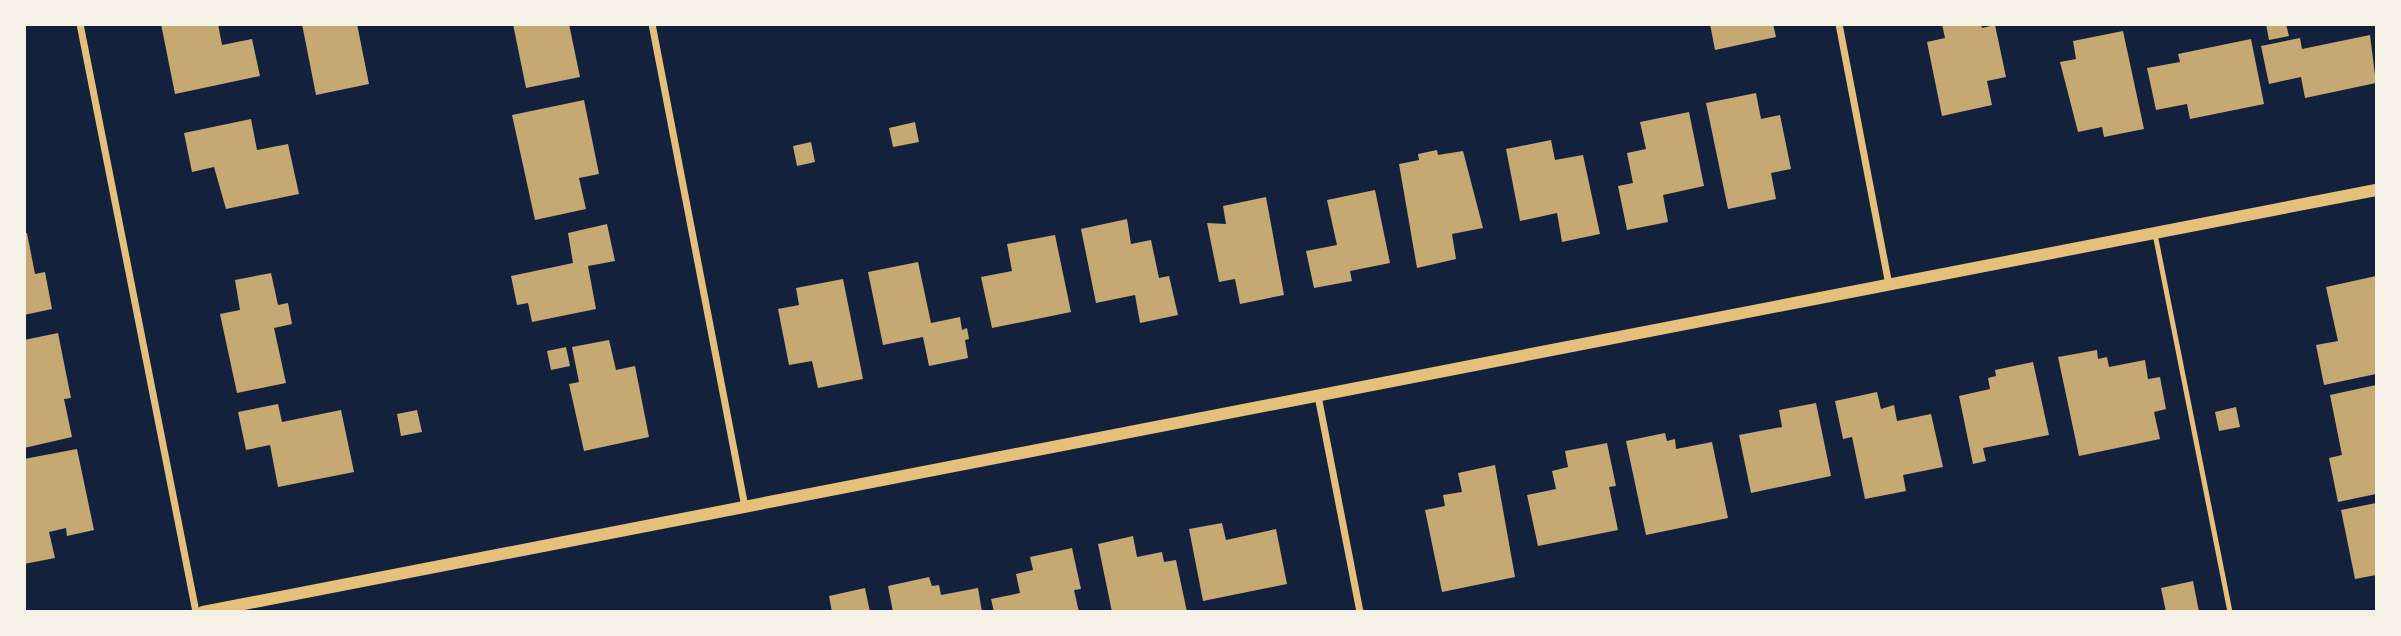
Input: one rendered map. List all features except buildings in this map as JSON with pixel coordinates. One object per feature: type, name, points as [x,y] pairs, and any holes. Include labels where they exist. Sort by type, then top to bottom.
[{"type":"street","points":[[79,24],[196,611]]},
{"type":"street","points":[[652,24],[745,507]]},
{"type":"street","points":[[1839,24],[1889,285]]},
{"type":"street","points":[[203,611],[2376,190]]},
{"type":"street","points":[[1318,396],[1360,611]]},
{"type":"lane","points":[[2155,234],[2230,611]]}]
